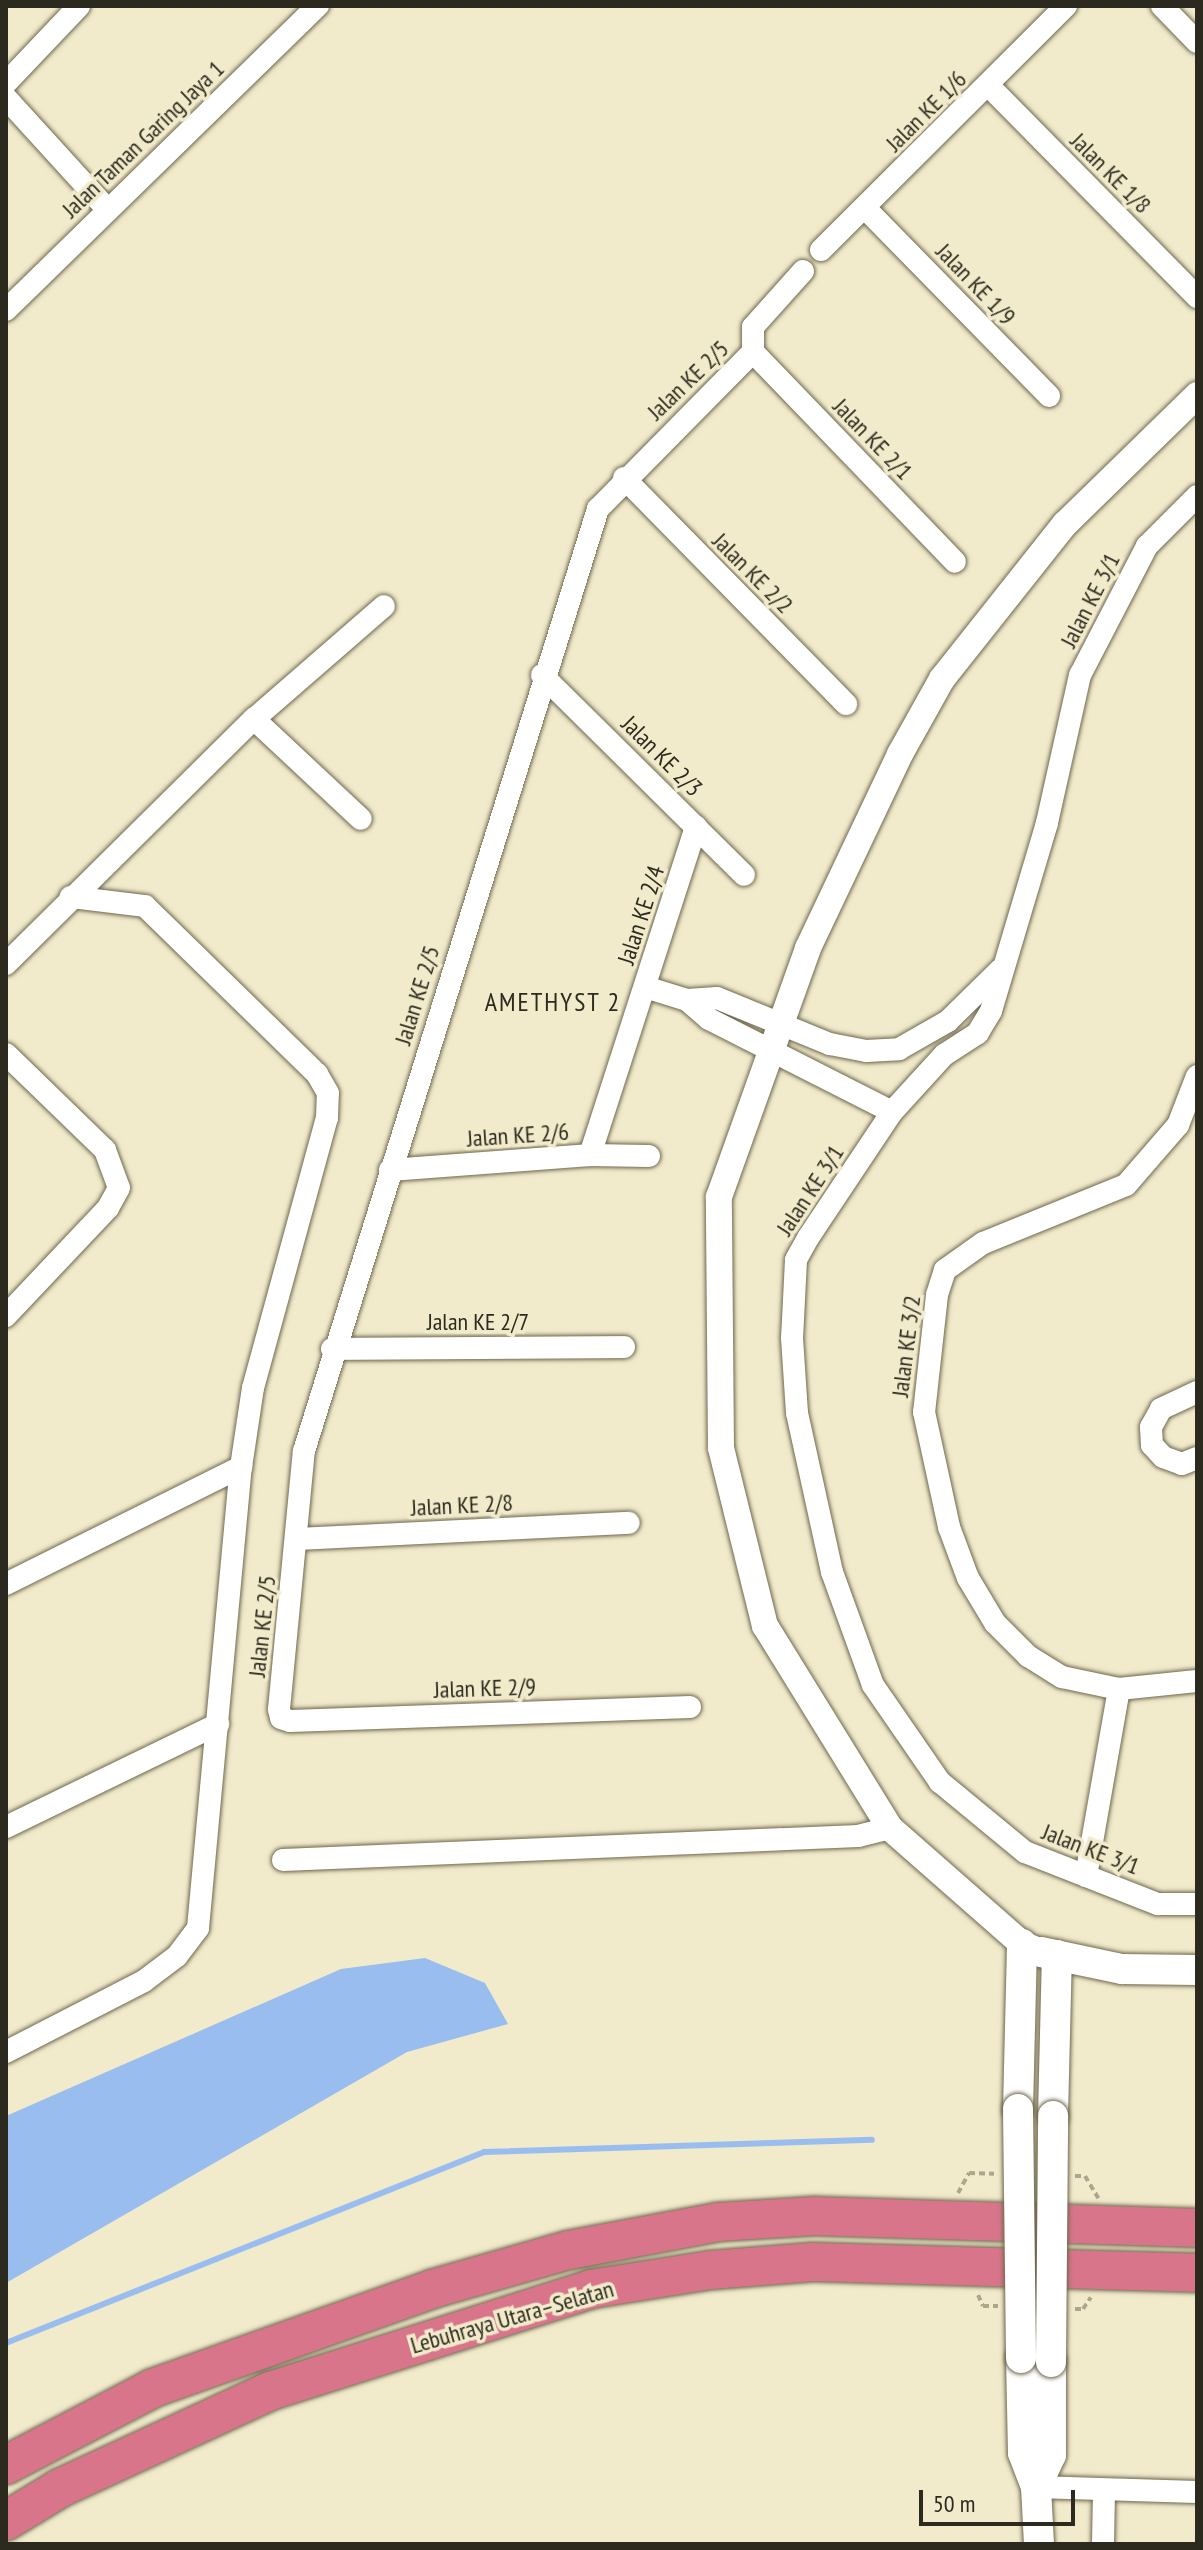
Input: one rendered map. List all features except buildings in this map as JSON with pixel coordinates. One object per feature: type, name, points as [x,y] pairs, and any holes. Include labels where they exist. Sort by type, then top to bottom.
[{"type":"highway","name":"Lebuhraya Utara–Selatan","points":[[6,2465],[153,2388],[432,2289],[569,2250],[718,2222],[815,2216],[1197,2228]]},
{"type":"highway","name":"Lebuhraya Utara–Selatan","points":[[6,2521],[60,2488],[270,2391],[591,2289],[711,2270],[813,2262],[1197,2273]]},
{"type":"main road","points":[[1040,1951],[1122,1969],[1197,1970]]},
{"type":"main road","points":[[1039,2544],[1036,2487],[1023,2453],[1018,2109],[1040,1951]]},
{"type":"main road","points":[[1036,2487],[1051,2455],[1053,2116],[1040,1951]]},
{"type":"street","points":[[6,83],[79,6]]},
{"type":"street","name":"Jalan Taman Garing Jaya 1","points":[[6,310],[318,6]]},
{"type":"street","name":"Jalan KE 1/6","points":[[821,250],[1066,6]]},
{"type":"street","points":[[1162,6],[1197,42]]},
{"type":"street","name":"Jalan KE 1/8","points":[[988,85],[1197,297]]},
{"type":"street","points":[[6,98],[107,209]]},
{"type":"street","name":"Jalan KE 1/9","points":[[865,208],[1049,396]]},
{"type":"street","points":[[753,352],[753,327],[803,271]]},
{"type":"street","name":"Jalan KE 2/5","points":[[281,1718],[304,1451],[332,1349],[542,675],[598,509],[624,478],[753,352]]},
{"type":"street","name":"Jalan KE 2/1","points":[[753,352],[955,562]]},
{"type":"street","points":[[1040,1951],[890,1828],[765,1626],[721,1448],[719,1197],[808,948],[900,754],[942,679],[1065,524],[1197,395]]},
{"type":"street","name":"Jalan KE 2/2","points":[[624,478],[846,704]]},
{"type":"street","name":"Jalan KE 3/1","points":[[1197,496],[1147,546],[1080,675],[1047,823],[991,1011],[978,1033],[944,1055],[892,1112],[796,1260],[792,1338],[797,1413],[832,1572],[873,1685],[940,1782],[1025,1852],[1158,1904],[1197,1904]]},
{"type":"street","points":[[6,964],[254,719],[384,606]]},
{"type":"street","name":"Jalan KE 2/3","points":[[542,675],[744,875]]},
{"type":"street","points":[[254,719],[361,819]]},
{"type":"street","name":"Jalan KE 2/4","points":[[590,1155],[696,827]]},
{"type":"street","points":[[6,2052],[144,1981],[193,1939],[201,1909],[241,1467],[253,1388],[327,1118],[328,1093],[317,1074],[145,906],[71,897]]},
{"type":"street","points":[[645,987],[687,1000],[717,998],[830,1044],[866,1051],[899,1049],[948,1021],[1006,963]]},
{"type":"street","points":[[687,1000],[709,1019],[892,1112]]},
{"type":"street","points":[[6,1054],[105,1150],[119,1188],[108,1208],[6,1316]]},
{"type":"street","name":"Jalan KE 3/2","points":[[1197,1076],[1178,1125],[1126,1185],[983,1243],[945,1270],[937,1295],[924,1412],[949,1527],[968,1578],[995,1623],[1028,1656],[1062,1677],[1119,1689],[1197,1681]]},
{"type":"street","name":"Jalan KE 2/6","points":[[390,1170],[590,1155],[649,1156]]},
{"type":"street","name":"Jalan KE 2/7","points":[[332,1349],[624,1347]]},
{"type":"street","points":[[1197,1392],[1161,1409],[1151,1427],[1152,1445],[1163,1457],[1182,1464],[1197,1458]]},
{"type":"street","points":[[6,1584],[241,1467]]},
{"type":"street","name":"Jalan KE 2/8","points":[[298,1539],[629,1523]]},
{"type":"street","points":[[1086,1876],[1119,1689]]},
{"type":"street","name":"Jalan KE 2/9","points":[[281,1718],[690,1707]]},
{"type":"street","points":[[6,1827],[218,1724]]},
{"type":"street","points":[[283,1860],[858,1836],[890,1828]]},
{"type":"street","points":[[1036,2487],[1197,2492]]},
{"type":"street","points":[[1103,2544],[1104,2491]]},
{"type":"water","points":[[425,1958],[485,1983],[508,2024],[407,2052],[6,2283],[6,2116],[341,1969]]},
{"type":"waterway","points":[[6,2343],[484,2152],[872,2140]]},
{"type":"district","name":"AMETHYST 2","points":[[553,1002]]}]
